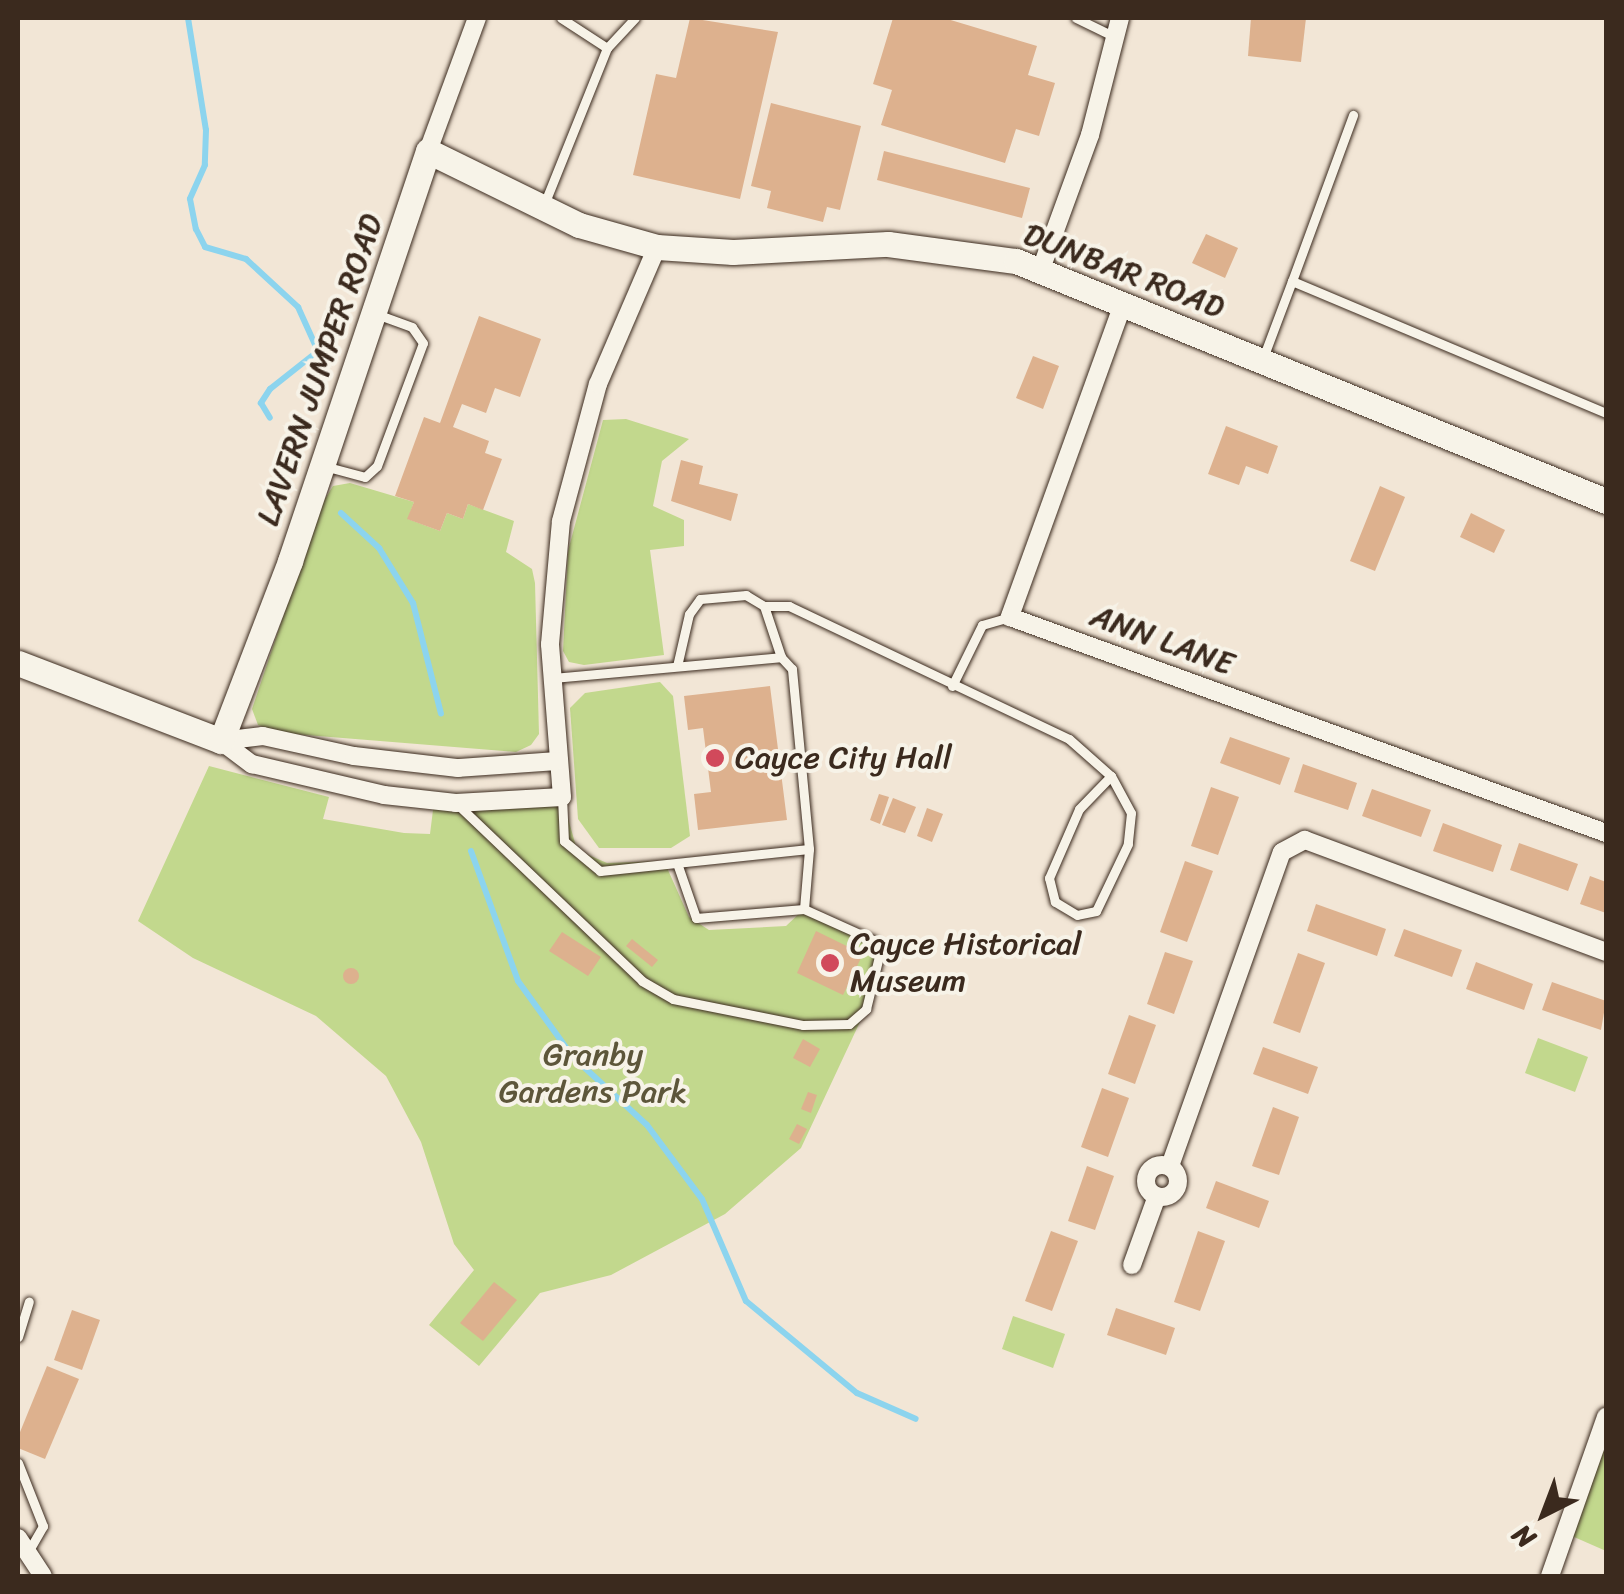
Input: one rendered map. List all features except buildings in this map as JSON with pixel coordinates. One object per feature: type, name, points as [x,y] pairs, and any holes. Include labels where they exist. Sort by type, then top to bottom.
[{"type":"street","name":"LAVERN JUMPER ROAD","points":[[221,741],[478,18]]},
{"type":"street","points":[[1042,269],[1090,136],[1120,18]]},
{"type":"street","name":"DUNBAR ROAD","points":[[428,152],[543,209],[656,247],[734,252],[888,244],[996,256],[1042,269],[1606,501]]},
{"type":"street","points":[[18,663],[221,741],[252,764],[384,795],[456,803],[562,797],[552,678],[551,601],[566,501],[598,384],[656,247]]},
{"type":"street","points":[[1010,616],[1123,304]]},
{"type":"street","name":"ANN LANE","points":[[1010,616],[1606,833]]},
{"type":"street","points":[[221,741],[263,736],[354,756],[458,768],[559,761]]},
{"type":"street","points":[[1132,1265],[1157,1196],[1148,1189],[1148,1173],[1170,1166],[1282,852],[1304,840],[1606,952]]},
{"type":"street","points":[[1550,1576],[1606,1417]]},
{"type":"street","points":[[22,1546],[44,1576]]},
{"type":"lane","points":[[561,18],[607,48]]},
{"type":"lane","points":[[543,209],[607,48],[634,18]]},
{"type":"lane","points":[[1076,18],[1115,38]]},
{"type":"lane","points":[[1262,360],[1352,115]]},
{"type":"lane","points":[[1292,281],[1606,412]]},
{"type":"lane","points":[[322,465],[364,477],[377,466],[423,343],[412,327],[374,314]]},
{"type":"lane","points":[[678,666],[689,614],[700,599],[746,595],[764,606],[789,606],[1069,739],[1110,776],[1132,813],[1128,844],[1096,911],[1077,915],[1055,902],[1049,878],[1079,809],[1110,776]]},
{"type":"lane","points":[[764,606],[781,657],[792,668],[809,849],[804,909]]},
{"type":"lane","points":[[952,686],[982,626],[1010,616]]},
{"type":"lane","points":[[552,678],[781,657]]},
{"type":"lane","points":[[562,797],[564,841],[584,864],[600,870],[678,866],[809,849]]},
{"type":"lane","points":[[456,803],[642,980],[673,999],[803,1025],[848,1024],[866,1008],[880,952],[873,940],[804,909],[696,918],[678,866]]},
{"type":"lane","points":[[18,1337],[29,1302]]},
{"type":"lane","points":[[18,1463],[43,1526],[40,1542],[22,1546]]},
{"type":"green space","points":[[626,419],[689,439],[662,461],[653,506],[684,520],[684,546],[650,550],[664,655],[584,665],[569,662],[563,651],[568,551],[603,420]]},
{"type":"green space","points":[[350,483],[414,502],[408,519],[440,531],[447,513],[463,519],[468,504],[514,521],[506,552],[532,569],[535,583],[539,734],[531,745],[516,752],[281,733],[258,725],[252,709],[320,507],[333,486]]},
{"type":"green space","points":[[660,682],[673,696],[690,836],[671,848],[599,848],[578,819],[570,708],[585,693]]},
{"type":"green space","name":"Granby Gardens Park","points":[[209,766],[329,797],[323,819],[404,833],[430,834],[434,802],[562,797],[577,850],[607,863],[664,861],[689,917],[709,930],[786,926],[804,909],[873,940],[880,952],[866,1009],[801,1148],[725,1214],[611,1275],[540,1293],[479,1366],[429,1325],[474,1270],[454,1244],[421,1142],[386,1076],[316,1016],[193,958],[138,921]]},
{"type":"green space","points":[[1538,1038],[1588,1057],[1575,1092],[1525,1073]]},
{"type":"green space","points":[[1013,1316],[1065,1334],[1053,1368],[1002,1349]]},
{"type":"green space","points":[[1606,1417],[1606,1551],[1565,1533]]},
{"type":"waterway","points":[[188,18],[206,130],[205,165],[190,199],[196,229],[205,247],[246,259],[298,307],[318,351],[270,389],[261,403],[270,418]]},
{"type":"waterway","points":[[341,513],[379,548],[413,603],[441,714]]},
{"type":"waterway","points":[[471,851],[518,981],[573,1057],[647,1125],[702,1199],[746,1301],[857,1393],[916,1419]]},
{"type":"place","name":"Cayce City Hall","points":[[715,758]]},
{"type":"place","name":"Cayce Historical Museum","points":[[830,963]]}]
